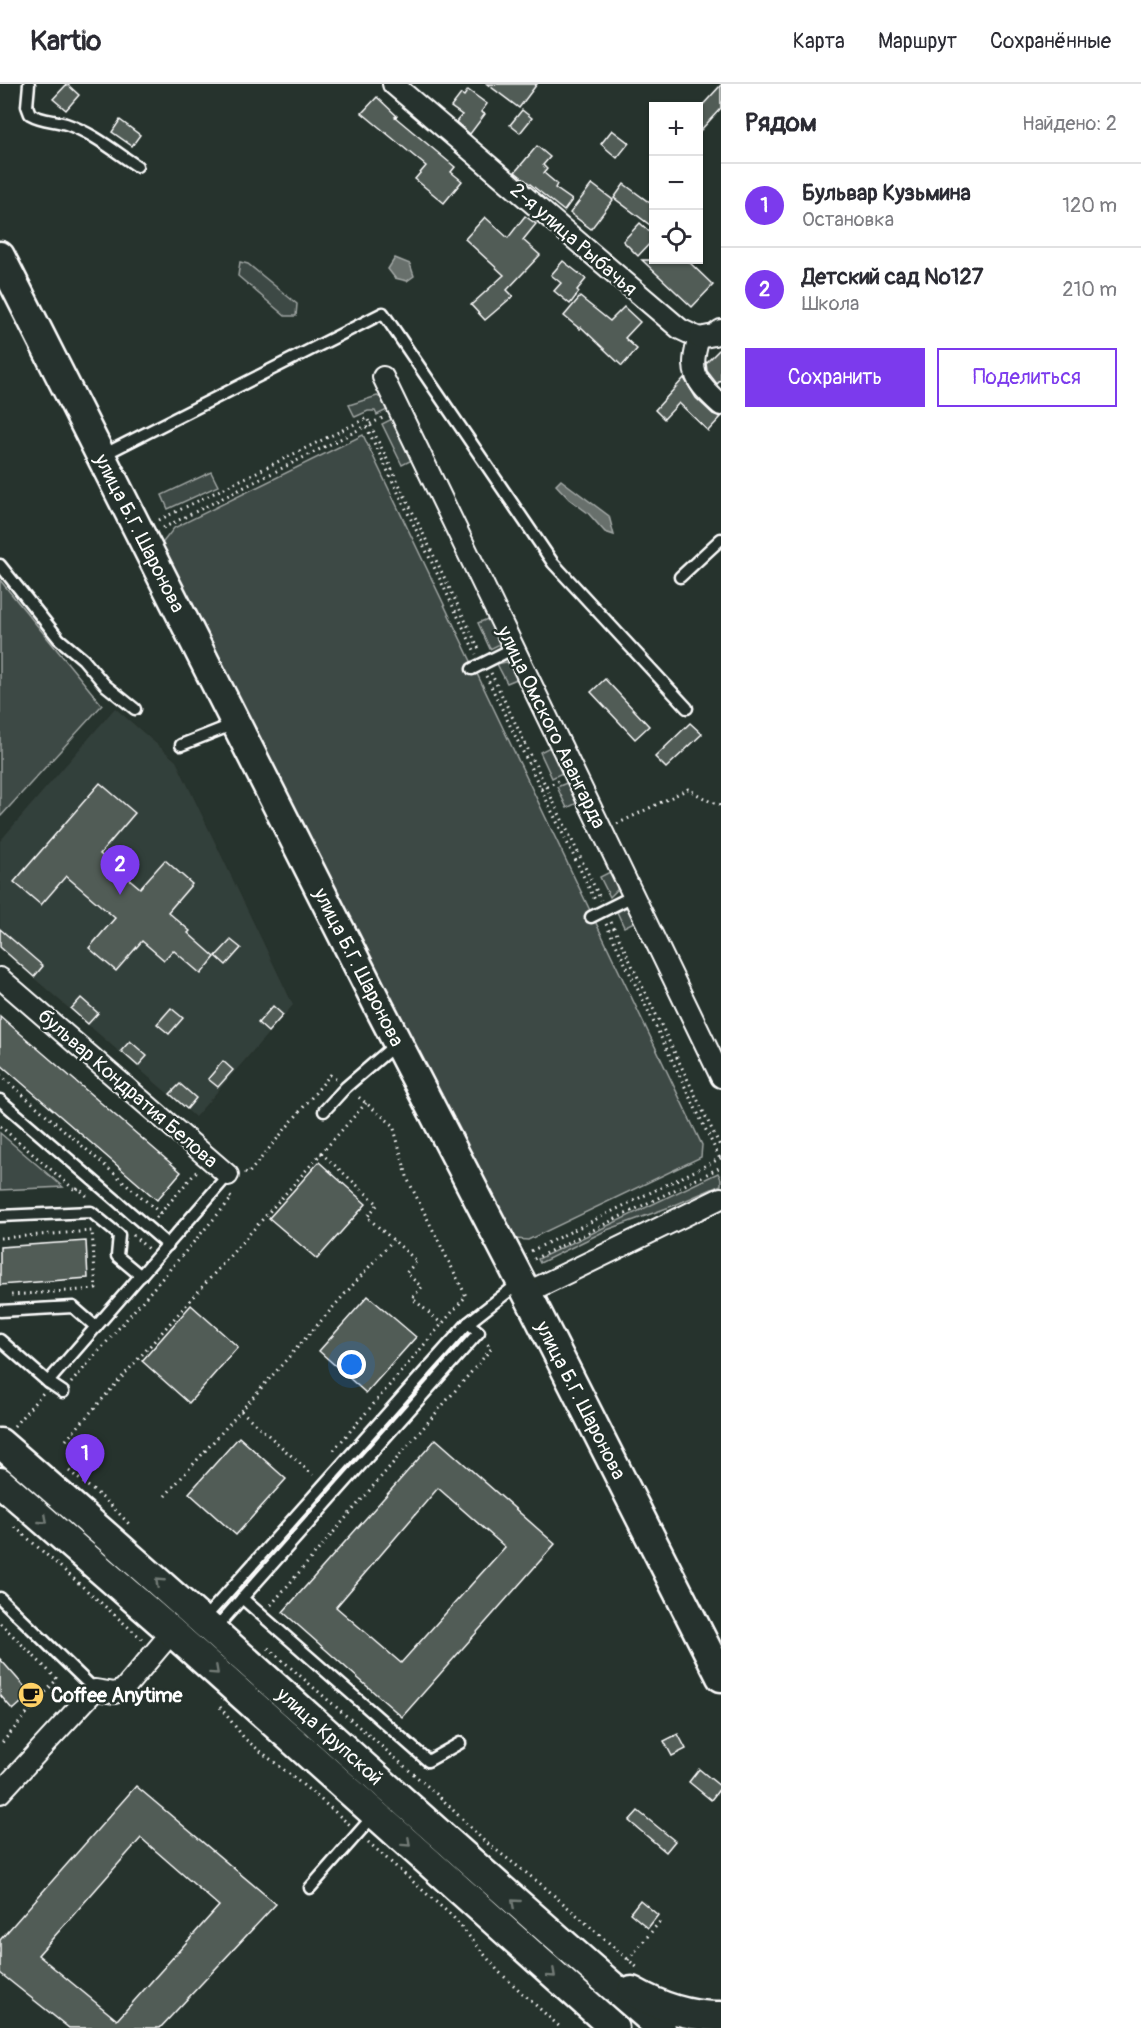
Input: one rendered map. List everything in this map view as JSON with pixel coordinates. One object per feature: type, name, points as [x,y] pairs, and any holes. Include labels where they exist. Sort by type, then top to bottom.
[{"type":"main road","name":"улица Б.Г. Шаронова","points":[[3,268],[141,534],[397,1043],[721,1677]]},
{"type":"main road","name":"улица Крупской","points":[[5,1436],[207,1626],[517,1904],[661,2028]]},
{"type":"main road","name":"улица Крупской","points":[[0,1482],[164,1642],[367,1824],[614,2028]]},
{"type":"main road","points":[[592,1968],[643,1997],[676,2011],[702,2017],[721,2016]]},
{"type":"main road","points":[[574,1994],[601,2028]]},
{"type":"street","name":"2-я улица Рыбачья","points":[[393,84],[680,329],[699,338]]},
{"type":"street","points":[[721,330],[714,335],[699,338],[693,357],[693,369],[701,384],[721,405]]},
{"type":"street","name":"улица Омского Авангарда","points":[[380,371],[721,1077]]},
{"type":"street","name":"бульвар Кондратия Белова","points":[[0,978],[238,1174]]},
{"type":"street","points":[[518,1276],[721,1198]]},
{"type":"street","points":[[0,1793],[95,1690],[114,1693],[123,1690],[164,1642]]},
{"type":"lane","points":[[29,84],[27,106],[30,114],[40,120],[64,123],[90,134],[137,166]]},
{"type":"lane","points":[[101,456],[383,313],[553,563],[687,708]]},
{"type":"lane","points":[[680,578],[721,539]]},
{"type":"lane","points":[[0,565],[59,639],[83,659],[105,685],[135,709]]},
{"type":"lane","points":[[479,665],[514,648]]},
{"type":"lane","points":[[181,745],[236,723]]},
{"type":"lane","points":[[599,913],[633,896]]},
{"type":"lane","points":[[324,1111],[346,1087],[397,1043]]},
{"type":"lane","points":[[0,1100],[168,1245]]},
{"type":"lane","points":[[47,1386],[157,1257],[238,1174]]},
{"type":"lane","points":[[0,1216],[91,1212],[119,1235],[117,1256],[141,1276]]},
{"type":"lane","points":[[207,1626],[468,1323],[518,1276]]},
{"type":"lane","points":[[0,1311],[74,1306],[96,1327]]},
{"type":"lane","points":[[207,1626],[242,1598],[479,1332],[468,1323]]},
{"type":"lane","points":[[0,1340],[47,1386],[63,1392]]},
{"type":"lane","points":[[0,1598],[95,1690]]},
{"type":"lane","points":[[242,1598],[428,1761],[460,1743]]},
{"type":"lane","points":[[310,1888],[367,1824]]},
{"type":"path","points":[[141,534],[367,418],[479,665]]},
{"type":"path","points":[[141,534],[366,426],[479,665],[720,1159],[518,1276]]},
{"type":"path","points":[[602,831],[688,789],[721,805]]},
{"type":"path","points":[[599,913],[721,1148]]},
{"type":"path","points":[[0,1075],[160,1213]]},
{"type":"path","points":[[238,1174],[330,1075],[393,1125],[408,1180],[466,1296],[328,1458]]},
{"type":"path","points":[[66,1440],[366,1103]]},
{"type":"path","points":[[0,1126],[76,1191],[78,1188],[95,1203]]},
{"type":"path","points":[[321,1154],[378,1204],[367,1216],[417,1261],[406,1273],[422,1287],[412,1298],[442,1324]]},
{"type":"path","points":[[137,1240],[200,1167]]},
{"type":"path","points":[[518,1276],[721,1167]]},
{"type":"path","points":[[63,1392],[232,1198]]},
{"type":"path","points":[[0,1238],[92,1231],[96,1289],[11,1295]]},
{"type":"path","points":[[129,1232],[157,1257]]},
{"type":"path","points":[[165,1496],[393,1240]]},
{"type":"path","points":[[261,1615],[491,1349],[479,1332]]},
{"type":"path","points":[[5,1436],[47,1386]]},
{"type":"path","points":[[241,1411],[313,1475]]},
{"type":"path","points":[[68,1470],[109,1503],[130,1525]]},
{"type":"path","points":[[9,1521],[93,1598],[164,1642]]},
{"type":"path","points":[[0,1623],[57,1679],[0,1745]]},
{"type":"path","points":[[266,1646],[440,1797],[483,1840],[542,1885],[628,1960],[662,1919]]},
{"type":"path","points":[[218,1704],[245,1739],[313,1793],[367,1824],[453,1917],[499,1972],[561,2028]]},
{"type":"shaded area","points":[[395,258],[410,264],[414,276],[407,281],[395,278],[388,269]]},
{"type":"shaded area","points":[[240,262],[248,264],[297,304],[296,316],[285,316],[238,276]]},
{"type":"shaded area","points":[[377,396],[384,399],[389,409],[377,415],[375,411],[368,411],[355,417],[349,405]]},
{"type":"shaded area","points":[[394,418],[414,459],[402,465],[382,424]]},
{"type":"shaded area","points":[[363,435],[702,1145],[701,1157],[528,1240],[516,1239],[508,1227],[160,546],[174,528]]},
{"type":"shaded area","points":[[211,472],[218,486],[168,509],[162,495]]},
{"type":"shaded area","points":[[561,480],[609,516],[614,535],[605,532],[588,513],[569,499],[556,485]]},
{"type":"shaded area","points":[[0,580],[102,705],[0,817]]},
{"type":"shaded area","points":[[490,618],[502,643],[490,649],[478,623]]},
{"type":"shaded area","points":[[506,662],[513,665],[519,678],[507,683],[497,664]]},
{"type":"shaded area","points":[[115,708],[176,761],[293,1005],[195,1117],[0,949],[0,841]]},
{"type":"shaded area","points":[[552,746],[564,772],[552,778],[540,752]]},
{"type":"shaded area","points":[[569,782],[579,802],[567,808],[557,787]]},
{"type":"shaded area","points":[[612,871],[618,883],[617,890],[610,897],[600,877]]},
{"type":"shaded area","points":[[629,906],[636,921],[624,927],[617,912]]},
{"type":"shaded area","points":[[0,1133],[63,1187],[0,1190]]},
{"type":"shaded area","points":[[718,1173],[721,1185],[607,1230],[540,1263],[538,1259]]},
{"type":"building","points":[[67,84],[79,95],[66,110],[53,99]]},
{"type":"building","points":[[487,84],[537,84],[519,108]]},
{"type":"building","points":[[721,85],[721,108],[703,128],[703,105]]},
{"type":"building","points":[[468,90],[487,104],[481,112],[485,114],[470,134],[456,122],[462,115],[451,107],[461,94],[464,96]]},
{"type":"building","points":[[377,97],[397,116],[395,117],[455,167],[451,172],[462,181],[444,203],[415,179],[426,166],[362,113]]},
{"type":"building","points":[[522,110],[532,118],[520,133],[510,125]]},
{"type":"building","points":[[120,120],[140,135],[132,146],[112,132]]},
{"type":"building","points":[[612,130],[629,143],[617,158],[601,144]]},
{"type":"building","points":[[537,146],[550,157],[543,165],[547,169],[544,173],[557,184],[555,188],[572,200],[564,211],[515,172]]},
{"type":"building","points":[[592,184],[613,200],[591,229],[570,213]]},
{"type":"building","points":[[624,184],[649,202],[649,224],[614,198]]},
{"type":"building","points":[[525,216],[536,224],[523,240],[540,255],[507,290],[513,296],[485,320],[471,305],[504,275],[465,239],[485,217],[508,238]]},
{"type":"building","points":[[640,223],[649,231],[649,244],[638,256],[623,241]]},
{"type":"building","points":[[642,260],[649,260],[649,264],[691,264],[713,285],[692,307]]},
{"type":"building","points":[[563,261],[586,279],[570,304],[554,291],[561,283],[551,275]]},
{"type":"building","points":[[580,297],[610,321],[624,307],[640,322],[625,338],[637,349],[622,366],[581,327],[580,329],[564,316]]},
{"type":"building","points":[[721,348],[721,380],[717,384],[707,371],[706,363]]},
{"type":"building","points":[[684,378],[696,398],[713,414],[721,417],[708,431],[679,403],[664,419],[655,410]]},
{"type":"building","points":[[605,679],[649,726],[635,739],[591,692]]},
{"type":"building","points":[[690,723],[702,734],[666,768],[655,757]]},
{"type":"building","points":[[100,783],[135,813],[100,854],[140,888],[165,860],[192,884],[168,912],[215,957],[201,974],[173,950],[164,960],[142,941],[116,971],[89,948],[115,918],[66,876],[41,905],[14,882]]},
{"type":"building","points":[[0,929],[43,966],[34,977],[0,947]]},
{"type":"building","points":[[231,940],[241,948],[226,965],[216,956]]},
{"type":"building","points":[[81,998],[98,1013],[88,1024],[71,1009]]},
{"type":"building","points":[[273,1006],[283,1015],[268,1032],[258,1023]]},
{"type":"building","points":[[171,1008],[183,1018],[169,1034],[157,1024]]},
{"type":"building","points":[[0,1016],[181,1172],[157,1200],[0,1064]]},
{"type":"building","points":[[130,1041],[147,1056],[138,1066],[121,1051]]},
{"type":"building","points":[[223,1061],[233,1070],[218,1087],[208,1079]]},
{"type":"building","points":[[180,1084],[196,1098],[187,1109],[170,1094]]},
{"type":"building","points":[[319,1162],[366,1204],[317,1259],[269,1218]]},
{"type":"building","points":[[86,1241],[88,1278],[0,1285],[0,1247]]},
{"type":"building","points":[[368,1296],[416,1337],[366,1393],[319,1351]]},
{"type":"building","points":[[191,1305],[238,1347],[189,1403],[142,1361]]},
{"type":"building","points":[[239,1437],[286,1479],[236,1535],[189,1493]]},
{"type":"building","points":[[436,1439],[555,1544],[402,1717],[283,1612]],"holes":[[[438,1488],[505,1547],[401,1663],[336,1607]]]},
{"type":"building","points":[[0,1659],[31,1694],[13,1710],[0,1695]]},
{"type":"building","points":[[678,1734],[686,1749],[672,1756],[664,1741]]},
{"type":"building","points":[[699,1769],[721,1787],[711,1800],[689,1782]]},
{"type":"building","points":[[136,1786],[276,1904],[160,2028],[69,2028],[0,1973],[0,1940]],"holes":[[[141,1838],[219,1906],[117,2020],[38,1955]]]},
{"type":"building","points":[[638,1811],[675,1841],[666,1852],[629,1821]]},
{"type":"building","points":[[640,1900],[658,1915],[648,1928],[630,1913]]},
{"type":"place","name":"Детский сад №127","points":[[120,895]]},
{"type":"place","name":"Бульвар Кузьмина","points":[[85,1484]]},
{"type":"place","name":"Coffee Anytime","points":[[31,1695]]}]
